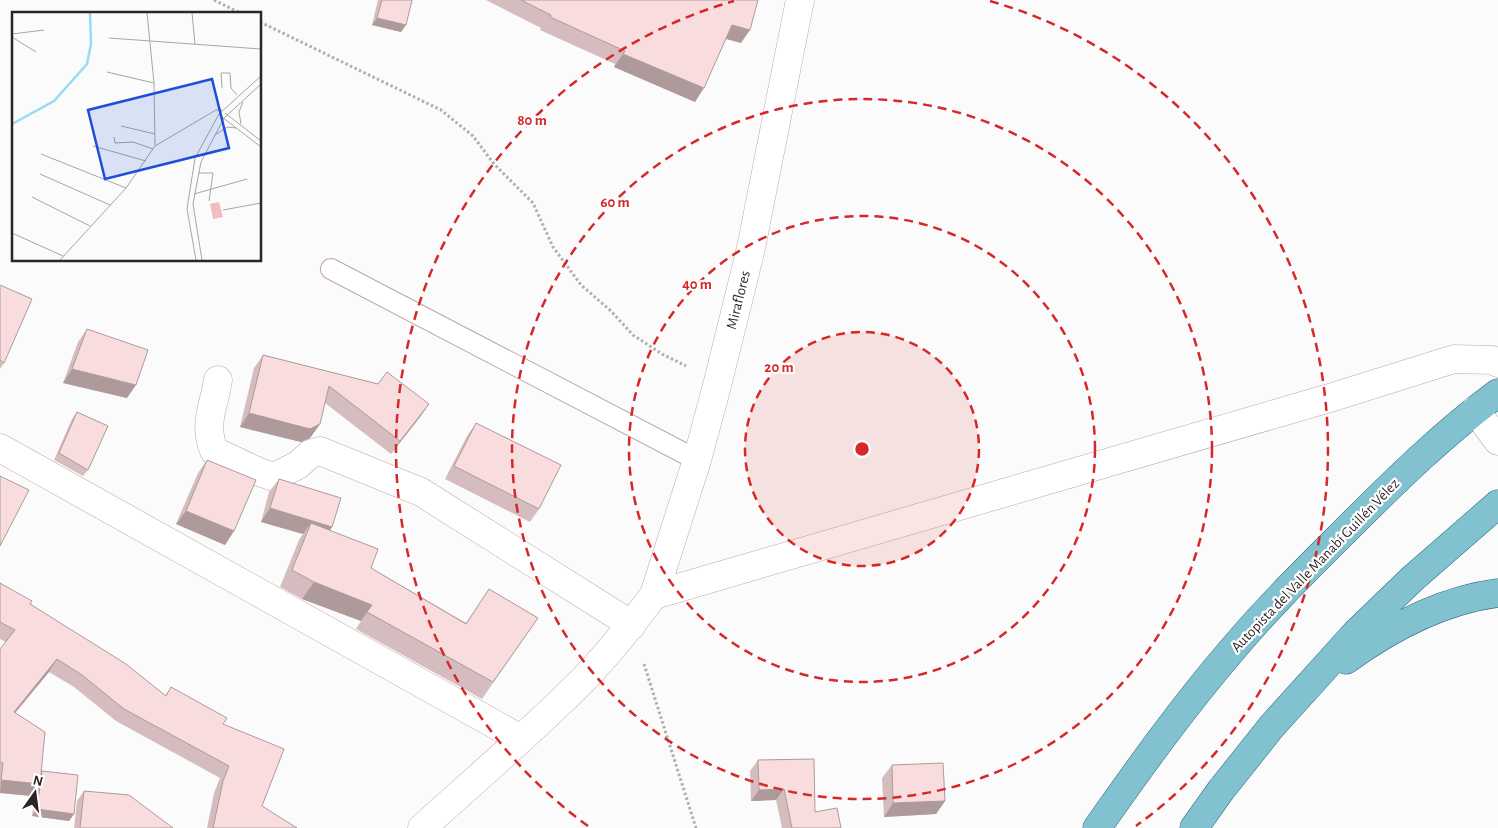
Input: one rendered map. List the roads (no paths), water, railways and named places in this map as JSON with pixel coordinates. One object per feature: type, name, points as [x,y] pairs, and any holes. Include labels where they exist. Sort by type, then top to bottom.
[{"type":"main road","name":"Autopista del Valle Manabí Guillén Vélez","points":[[1097,828],[1176,718],[1232,650],[1302,574],[1371,504],[1421,457],[1475,410],[1498,393]]},
{"type":"main road","points":[[1194,828],[1221,790],[1272,726],[1356,632],[1398,592],[1498,504]]},
{"type":"main road","points":[[1306,688],[1368,644],[1410,621],[1454,603],[1498,593]]},
{"type":"street","name":"Miraflores","points":[[422,828],[581,682],[632,625],[654,595],[697,460],[751,248],[800,0]]},
{"type":"street","points":[[654,595],[1333,397],[1454,359],[1492,360],[1498,363]]},
{"type":"street","points":[[218,380],[209,416],[209,438],[214,451],[274,477],[298,465],[310,454],[320,451],[421,492],[632,625]]},
{"type":"street","points":[[1475,410],[1498,441]]},
{"type":"street","points":[[0,448],[521,739]]},
{"type":"lane","points":[[331,269],[697,460]]}]
